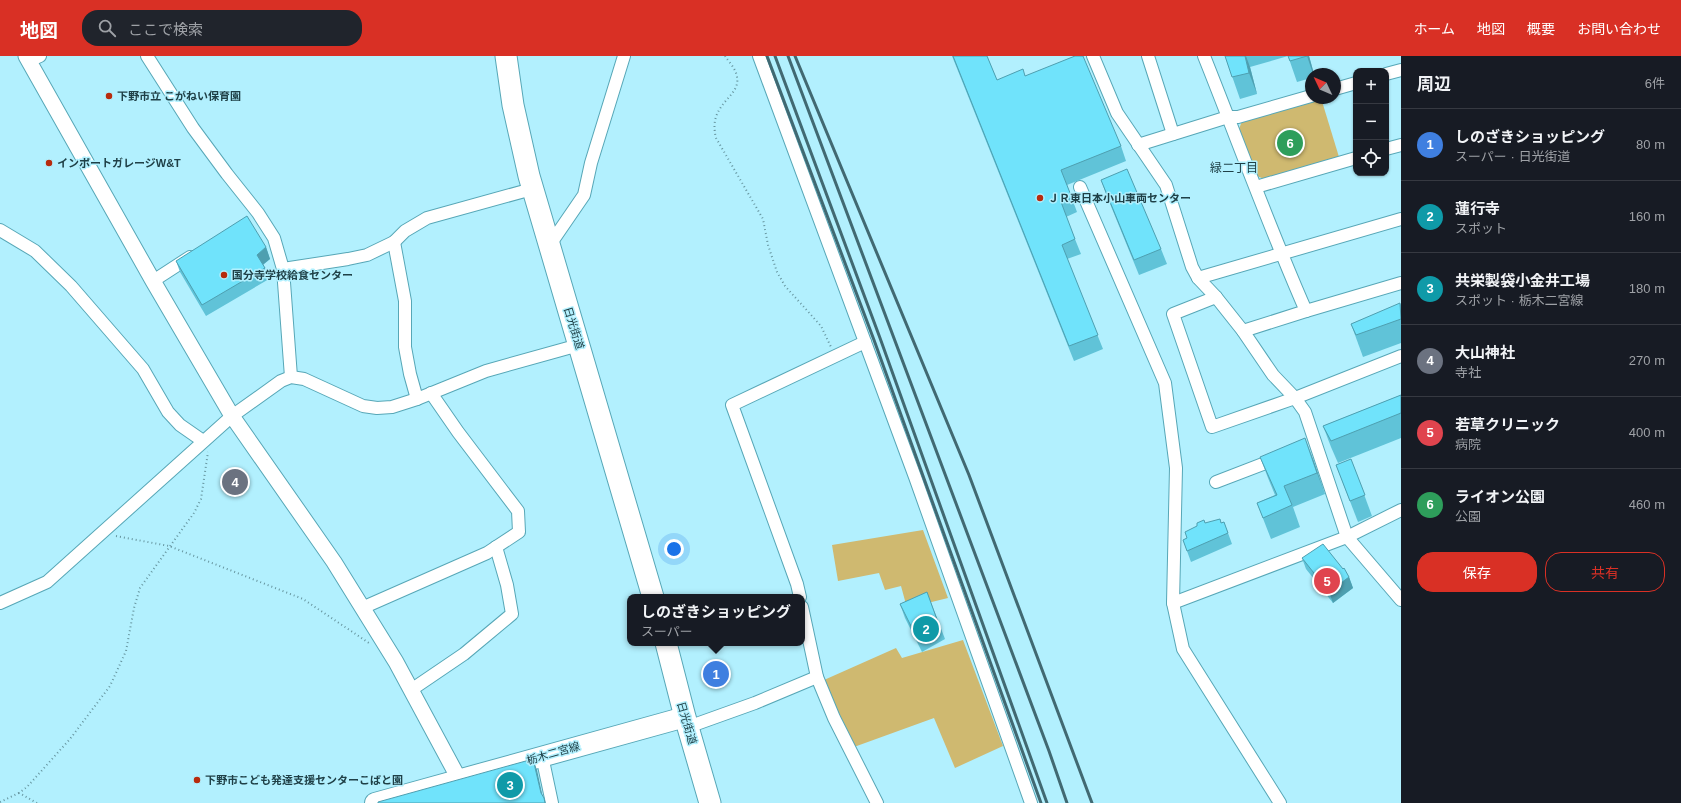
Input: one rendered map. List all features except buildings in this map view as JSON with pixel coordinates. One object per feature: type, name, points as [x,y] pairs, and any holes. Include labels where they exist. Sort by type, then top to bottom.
[{"type":"highway","name":"日光街道","points":[[506,56],[513,105],[532,189],[652,594]]},
{"type":"highway","name":"日光街道","points":[[667,646],[686,722],[710,803]]},
{"type":"main road","name":"栃木二宮線","points":[[375,803],[542,756],[686,722]]},
{"type":"street","points":[[146,56],[193,128],[255,215],[274,238],[283,269],[291,377]]},
{"type":"street","points":[[549,246],[584,195],[591,163],[624,56]]},
{"type":"street","points":[[759,56],[915,477],[1031,803]]},
{"type":"street","points":[[1093,56],[1117,113],[1166,185],[1192,267],[1198,278],[1216,297],[1243,331],[1273,375],[1296,398],[1306,412],[1320,442],[1347,537],[1401,600]]},
{"type":"street","points":[[1148,56],[1173,134]]},
{"type":"street","points":[[1204,56],[1281,253],[1306,311]]},
{"type":"street","points":[[32,58],[153,281],[232,416],[334,562],[411,690],[459,779]]},
{"type":"street","points":[[1389,73],[1401,70]]},
{"type":"street","points":[[1341,87],[1353,84]]},
{"type":"street","points":[[1138,145],[1228,117],[1238,117],[1305,98]]},
{"type":"street","points":[[1389,148],[1401,145]]},
{"type":"street","points":[[1256,187],[1353,159]]},
{"type":"street","points":[[1080,187],[1165,383],[1176,468],[1173,603],[1183,649],[1280,803]]},
{"type":"street","points":[[283,269],[367,255],[394,242],[405,232],[427,218],[532,189]]},
{"type":"street","points":[[1198,278],[1401,219]]},
{"type":"street","points":[[0,230],[35,251],[71,286],[143,369],[168,412],[180,424],[206,439]]},
{"type":"street","points":[[394,242],[405,301],[405,347],[417,400]]},
{"type":"street","points":[[153,281],[199,251]]},
{"type":"street","points":[[1243,331],[1401,283]]},
{"type":"street","points":[[1216,297],[1173,314],[1212,428],[1296,398],[1401,356]]},
{"type":"street","points":[[799,594],[732,405],[865,342]]},
{"type":"street","points":[[0,603],[47,582],[232,416],[265,391],[291,377],[308,380],[363,406],[392,407],[417,400],[492,369],[579,345]]},
{"type":"street","points":[[362,608],[487,553],[519,532],[518,511],[431,394]]},
{"type":"street","points":[[1302,449],[1320,442]]},
{"type":"street","points":[[1216,482],[1288,454]]},
{"type":"street","points":[[1173,603],[1347,537],[1401,510]]},
{"type":"street","points":[[411,690],[464,654],[512,614],[507,585],[496,547]]},
{"type":"street","points":[[805,621],[817,677],[834,718],[877,803]]},
{"type":"street","points":[[686,722],[755,703],[817,677]]},
{"type":"street","points":[[542,756],[552,803]]},
{"type":"path","points":[[725,56],[734,69],[737,78],[737,87],[719,109],[715,117],[713,128],[716,138],[763,219],[768,245],[777,272],[785,286],[821,326],[835,355]]},
{"type":"path","points":[[0,802],[20,793],[27,788],[70,739],[110,686],[126,651],[140,588],[194,513],[201,499],[208,452],[206,439]]},
{"type":"path","points":[[103,533],[169,546],[303,599],[372,646]]},
{"type":"path","points":[[20,793],[37,803]]},
{"type":"shaded area","points":[[1305,103],[1305,104],[1323,104],[1339,157],[1264,179],[1257,176],[1239,129],[1242,121]]},
{"type":"shaded area","points":[[923,530],[948,598],[907,608],[901,586],[885,590],[879,573],[838,581],[832,545]]},
{"type":"shaded area","points":[[963,640],[1003,746],[955,768],[934,718],[854,747],[824,680],[896,648],[902,658]]},
{"type":"railway","points":[[767,56],[874,340],[1041,803]]},
{"type":"railway","points":[[775,56],[880,338],[1047,803]]},
{"type":"railway","points":[[788,56],[1049,751],[1067,803]]},
{"type":"railway","points":[[795,56],[969,475],[1092,803]]},
{"type":"place","name":"下野市立 こがねい保育園","points":[[109,96]]},
{"type":"place","name":"ライオン公園","points":[[1290,143]]},
{"type":"place","name":"インポートガレージW&T","points":[[49,163]]},
{"type":"place","name":"ＪＲ東日本小山車両センター","points":[[1040,198]]},
{"type":"place","name":"国分寺学校給食センター","points":[[224,275]]},
{"type":"place","name":"大山神社","points":[[235,482]]},
{"type":"place","name":"若草クリニック","points":[[1327,581]]},
{"type":"place","name":"蓮行寺","points":[[926,629]]},
{"type":"place","name":"しのざきショッピング","points":[[716,674]]},
{"type":"place","name":"下野市こども発達支援センターこばと園","points":[[197,780]]},
{"type":"place","name":"共栄製袋小金井工場","points":[[510,785]]},
{"type":"district","name":"緑二丁目","points":[[1234,168]]}]
